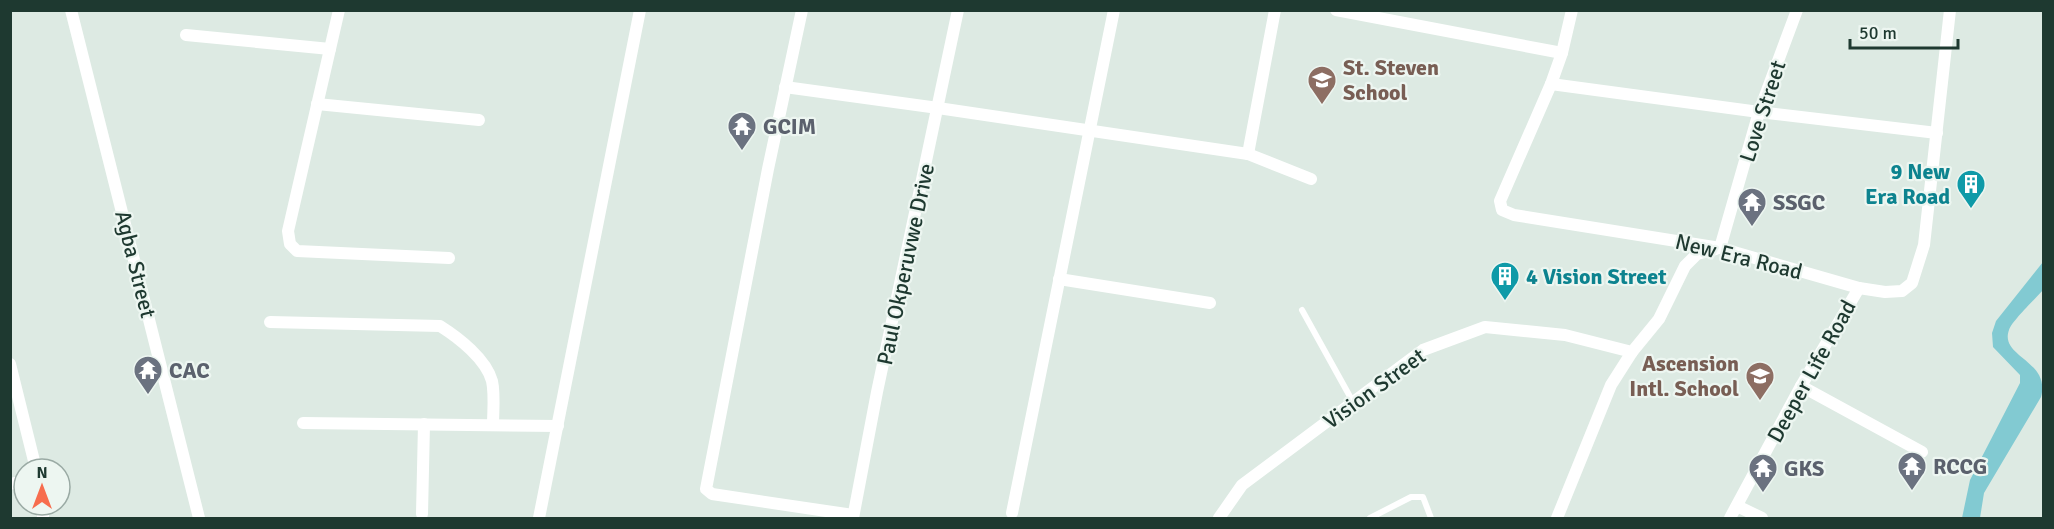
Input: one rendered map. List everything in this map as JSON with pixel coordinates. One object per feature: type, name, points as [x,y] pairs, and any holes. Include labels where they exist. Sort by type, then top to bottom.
[{"type":"street","name":"Agba Street","points":[[71,10],[199,519]]},
{"type":"street","points":[[339,10],[288,231],[290,244],[297,251],[449,258]]},
{"type":"street","points":[[539,519],[640,10]]},
{"type":"street","points":[[802,10],[706,489],[712,494],[853,517]]},
{"type":"street","name":"Paul Okperuvwe Drive","points":[[853,517],[877,392],[958,10]]},
{"type":"street","points":[[1011,513],[1114,10]]},
{"type":"street","points":[[1248,154],[1275,10]]},
{"type":"street","points":[[1336,10],[1562,53]]},
{"type":"street","name":"New Era Road","points":[[1572,10],[1562,53],[1551,84],[1500,201],[1502,210],[1514,215],[1720,248],[1859,288],[1885,292],[1902,291],[1912,283],[1924,245],[1950,10]]},
{"type":"street","name":"Love Street","points":[[1720,248],[1759,112],[1797,10]]},
{"type":"street","points":[[186,35],[330,48]]},
{"type":"street","points":[[1551,84],[1937,133]]},
{"type":"street","points":[[785,87],[1248,154],[1311,179]]},
{"type":"street","points":[[317,104],[479,120]]},
{"type":"street","points":[[1557,519],[1611,385],[1632,352],[1659,319],[1685,266],[1697,254],[1720,248]]},
{"type":"street","points":[[1059,279],[1210,303]]},
{"type":"street","name":"Deeper Life Road","points":[[1731,519],[1801,386],[1859,288]]},
{"type":"street","points":[[270,322],[440,326],[451,333],[483,363],[492,382],[493,425]]},
{"type":"street","name":"Vision Street","points":[[1219,519],[1242,485],[1423,350],[1485,327],[1565,334],[1632,352]]},
{"type":"street","points":[[10,364],[33,457]]},
{"type":"street","points":[[1801,386],[1922,452]]},
{"type":"street","points":[[303,423],[558,426]]},
{"type":"street","points":[[422,514],[424,424]]},
{"type":"street","points":[[1737,506],[1761,519]]},
{"type":"lane","points":[[1302,310],[1353,402]]},
{"type":"lane","points":[[1370,519],[1411,497],[1424,497],[1431,519]]},
{"type":"water","points":[[2043,262],[2043,290],[2011,326],[2008,339],[2011,347],[2039,375],[2042,385],[2041,397],[1984,493],[1980,518],[1962,518],[1970,480],[2020,383],[2020,375],[1993,347],[1992,333],[1996,321]]},
{"type":"place","name":"St. Steven School","points":[[1322,106]]},
{"type":"place","name":"GCIM","points":[[742,152]]},
{"type":"place","name":"9 New Era Road","points":[[1971,210]]},
{"type":"place","name":"SSGC","points":[[1752,228]]},
{"type":"place","name":"4 Vision Street","points":[[1505,302]]},
{"type":"place","name":"CAC","points":[[148,396]]},
{"type":"place","name":"Ascension Intl. School","points":[[1760,402]]},
{"type":"place","name":"RCCG","points":[[1912,492]]},
{"type":"place","name":"GKS","points":[[1763,494]]}]
